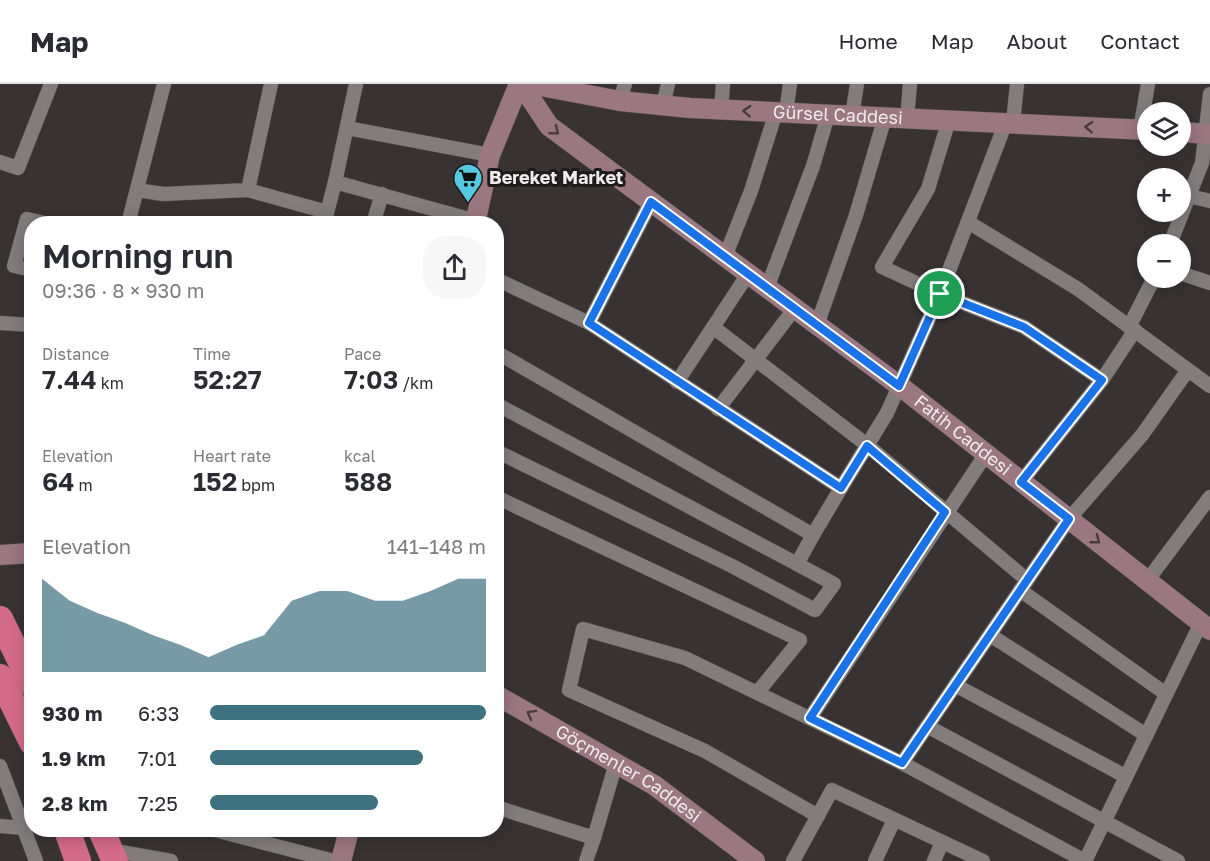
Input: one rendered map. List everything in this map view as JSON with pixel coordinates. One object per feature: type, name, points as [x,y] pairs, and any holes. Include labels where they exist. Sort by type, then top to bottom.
[{"type":"highway","points":[[0,619],[24,668]]},
{"type":"highway","points":[[0,677],[24,726]]},
{"type":"highway","points":[[69,837],[78,861]]},
{"type":"street","points":[[0,162],[18,168],[51,84]]},
{"type":"street","points":[[130,216],[164,84]]},
{"type":"street","points":[[248,190],[271,84]]},
{"type":"street","points":[[326,216],[356,84]]},
{"type":"street","points":[[476,216],[490,154],[520,84]]},
{"type":"street","name":"Fatih Caddesi","points":[[520,84],[549,126],[899,386],[1206,627]]},
{"type":"street","name":"Gürsel Caddesi","points":[[530,84],[622,92],[663,105],[721,110],[1137,130]]},
{"type":"street","points":[[663,105],[668,84]]},
{"type":"street","points":[[721,110],[723,84]]},
{"type":"street","points":[[725,257],[752,191],[790,84]]},
{"type":"street","points":[[852,116],[857,84]]},
{"type":"street","points":[[907,118],[910,84]]},
{"type":"street","points":[[798,564],[813,535],[887,413],[940,294],[1010,123],[1017,84]]},
{"type":"street","points":[[1146,102],[1148,84]]},
{"type":"street","points":[[1191,191],[1202,163],[1209,134],[1210,94]]},
{"type":"street","points":[[767,288],[813,166],[828,115]]},
{"type":"street","points":[[817,325],[856,215],[885,117]]},
{"type":"street","points":[[949,120],[928,189],[882,267],[940,294],[1024,327],[1102,380]]},
{"type":"street","points":[[347,128],[490,154]]},
{"type":"street","points":[[1191,133],[1209,134]]},
{"type":"street","points":[[335,182],[455,216]]},
{"type":"street","points":[[137,190],[162,194],[248,190],[320,216]]},
{"type":"street","points":[[375,216],[382,194]]},
{"type":"street","points":[[1191,196],[1210,201]]},
{"type":"street","points":[[589,323],[651,202]]},
{"type":"street","points":[[968,222],[1078,289],[1210,386]]},
{"type":"street","points":[[24,230],[14,266],[24,268]]},
{"type":"street","points":[[677,382],[748,274]]},
{"type":"street","points":[[1191,277],[1210,283]]},
{"type":"street","points":[[504,283],[589,323],[841,488]]},
{"type":"street","points":[[1021,482],[1102,380],[1132,328],[1150,288]]},
{"type":"street","points":[[718,409],[795,308]]},
{"type":"street","points":[[0,323],[24,324]]},
{"type":"street","points":[[713,327],[867,446],[945,512],[1023,585],[1166,694]]},
{"type":"street","points":[[504,356],[813,535]]},
{"type":"street","points":[[902,763],[1069,519],[1142,435],[1188,370]]},
{"type":"street","points":[[504,408],[834,584],[815,610],[732,566],[504,455]]},
{"type":"street","points":[[810,718],[986,453]]},
{"type":"street","points":[[1147,581],[1210,497]]},
{"type":"street","points":[[504,501],[800,640],[757,693]]},
{"type":"street","points":[[0,555],[24,554]]},
{"type":"street","points":[[818,816],[705,751],[569,690],[583,629],[685,658],[902,763],[1085,861],[1166,694],[1206,627]]},
{"type":"street","points":[[990,634],[1146,735]]},
{"type":"street","points":[[955,685],[1125,776]]},
{"type":"street","name":"Göçmenler Caddesi","points":[[504,700],[654,784],[755,861]]},
{"type":"street","points":[[927,726],[1178,861]]},
{"type":"street","points":[[586,861],[616,763]]},
{"type":"street","points":[[2,774],[24,833]]},
{"type":"street","points":[[793,861],[832,790],[983,861]]},
{"type":"street","points":[[504,810],[594,838]]},
{"type":"street","points":[[875,861],[894,820]]},
{"type":"street","points":[[0,826],[22,828]]},
{"type":"street","points":[[26,837],[36,861]]},
{"type":"street","points":[[242,837],[334,861]]},
{"type":"street","points":[[341,861],[347,837]]},
{"type":"street","points":[[934,861],[942,842]]},
{"type":"street","points":[[108,847],[171,861]]},
{"type":"place","name":"Bereket Market","points":[[468,204]]},
{"type":"route","points":[[651,202],[899,386],[940,294],[1024,327],[1102,380],[1021,482],[1069,519],[902,763],[810,718],[945,512],[867,446],[841,488],[589,323],[651,202]]}]
